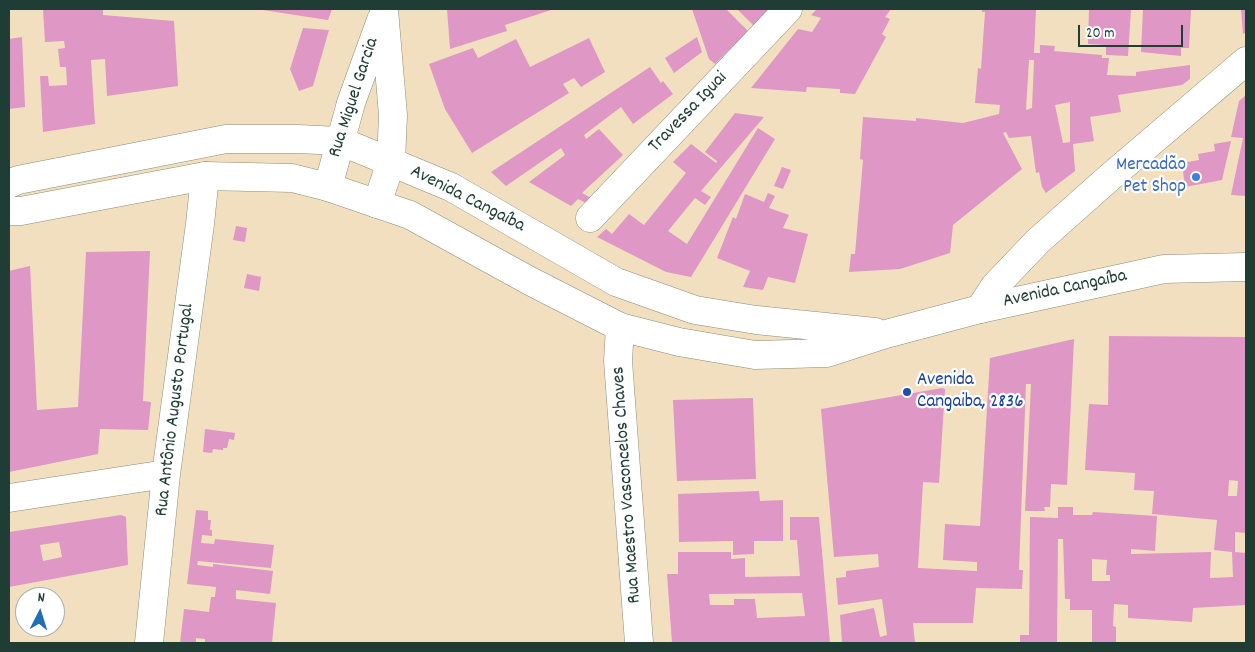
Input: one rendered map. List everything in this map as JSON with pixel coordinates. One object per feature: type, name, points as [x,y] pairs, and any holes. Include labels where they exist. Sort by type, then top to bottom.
[{"type":"main road","name":"Travessa Iguai","points":[[590,218],[788,9]]},
{"type":"main road","name":"Rua Miguel Garcia","points":[[328,187],[351,103],[384,10]]},
{"type":"main road","name":"Rua Miguel Garcia","points":[[377,204],[391,162],[393,115],[384,10]]},
{"type":"main road","points":[[980,309],[995,286],[1038,241],[1246,61]]},
{"type":"main road","name":"Avenida Cangaíba","points":[[9,184],[18,180],[226,139],[340,141],[451,187],[616,282],[677,304],[695,310],[756,320],[886,334]]},
{"type":"main road","name":"Avenida Cangaíba","points":[[9,211],[21,211],[204,176],[292,178],[328,187],[410,215],[530,281],[620,326],[679,342],[755,355],[827,353],[886,334],[980,309],[1164,269],[1246,267]]},
{"type":"main road","name":"Rua Antônio Augusto Portugal","points":[[149,643],[166,474],[200,224],[204,176]]},
{"type":"main road","name":"Rua Maestro Vasconcelos Chaves","points":[[620,326],[618,361],[639,643]]},
{"type":"main road","points":[[9,498],[166,474]]},
{"type":"building","points":[[43,9],[103,9],[103,15],[174,21],[178,86],[107,96],[105,59],[91,60],[95,124],[43,132],[40,76],[48,76],[49,86],[67,85],[66,67],[60,67],[58,49],[65,48],[64,41],[45,42]]},
{"type":"building","points":[[256,9],[332,9],[328,20]]},
{"type":"building","points":[[447,9],[554,9],[505,25],[507,31],[450,49]]},
{"type":"building","points":[[692,9],[726,9],[751,34],[735,50],[733,46],[715,64],[709,59]]},
{"type":"building","points":[[737,9],[776,9],[757,29]]},
{"type":"building","points":[[817,9],[891,9],[885,17],[890,19],[882,34],[886,37],[855,94],[840,93],[840,89],[807,87],[806,92],[751,88],[798,29],[812,32],[821,18],[811,15]]},
{"type":"building","points":[[982,9],[1036,9],[1034,53],[1040,53],[1040,45],[1055,46],[1054,51],[1102,55],[1102,58],[1109,58],[1107,75],[1136,76],[1136,72],[1190,65],[1190,79],[1182,85],[1118,95],[1121,112],[1090,117],[1094,141],[1073,144],[1075,171],[1046,193],[1042,187],[1039,172],[1036,173],[1031,136],[1009,138],[1006,132],[1003,133],[1022,169],[953,225],[950,253],[900,269],[849,272],[851,254],[855,254],[863,160],[860,159],[863,117],[916,121],[916,118],[963,123],[999,114],[1000,105],[975,103],[978,68],[981,69],[985,12],[982,12]],"holes":[[[1029,60],[1034,60],[1032,108],[1026,110]],[[1070,102],[1070,142],[1063,143],[1055,105]]]},
{"type":"building","points":[[1089,9],[1131,9],[1128,56],[1106,55],[1106,45],[1088,44]]},
{"type":"building","points":[[1143,9],[1191,9],[1189,48],[1181,48],[1181,56],[1141,52]]},
{"type":"building","points":[[1241,9],[1246,9],[1246,32],[1243,34]]},
{"type":"building","points":[[303,28],[329,30],[313,86],[299,91],[290,69]]},
{"type":"building","points":[[22,37],[25,107],[9,109],[9,39]]},
{"type":"building","points":[[697,37],[702,52],[674,73],[665,58]]},
{"type":"building","points":[[589,38],[605,72],[581,87],[574,78],[563,84],[569,93],[472,153],[445,109],[429,64],[473,48],[478,58],[516,39],[530,67]]},
{"type":"building","points":[[650,67],[661,83],[663,81],[673,94],[633,124],[621,107],[584,135],[586,139],[599,129],[623,155],[582,193],[591,198],[586,203],[578,199],[571,206],[529,182],[565,155],[561,148],[506,186],[491,172]]},
{"type":"building","points":[[1246,95],[1246,196],[1231,195],[1243,138],[1231,137],[1239,101]]},
{"type":"building","points":[[735,113],[764,117],[701,191],[711,197],[705,205],[695,198],[668,231],[687,244],[758,128],[775,139],[691,277],[666,272],[597,237],[606,229],[612,234],[629,214],[644,225],[686,173],[673,162],[691,144],[716,163],[717,161],[705,152]]},
{"type":"building","points":[[1231,141],[1222,180],[1185,187],[1182,163],[1199,160],[1198,154],[1215,151],[1214,144]]},
{"type":"building","points":[[782,167],[791,170],[783,189],[774,186]]},
{"type":"building","points":[[768,193],[775,196],[769,208],[789,215],[783,228],[808,234],[795,283],[768,277],[763,290],[743,287],[750,271],[717,258],[733,217],[736,219],[745,194],[764,202]]},
{"type":"building","points":[[236,226],[247,228],[245,242],[233,240]]},
{"type":"building","points":[[150,251],[143,401],[151,402],[148,430],[100,429],[98,454],[9,472],[9,271],[30,266],[37,410],[78,407],[86,252]]},
{"type":"building","points":[[247,274],[261,277],[259,291],[244,288]]},
{"type":"building","points":[[1109,336],[1246,337],[1246,533],[1235,532],[1235,552],[1246,553],[1246,605],[1193,608],[1192,622],[1128,618],[1128,605],[1114,604],[1113,626],[1116,627],[1116,643],[1092,643],[1092,610],[1070,610],[1070,599],[1065,599],[1063,539],[1058,539],[1057,643],[1020,643],[1020,635],[1029,635],[1030,517],[1058,518],[1058,507],[1073,507],[1073,515],[1092,515],[1093,512],[1157,516],[1155,551],[1131,549],[1131,554],[1211,552],[1210,578],[1233,577],[1232,552],[1214,550],[1217,520],[1152,514],[1154,491],[1134,490],[1135,473],[1085,470],[1089,404],[1108,405]],"holes":[[[1229,480],[1238,481],[1237,496],[1228,496]],[[1092,559],[1107,560],[1106,575],[1110,575],[1110,581],[1092,581]]]},
{"type":"building","points":[[1074,339],[1067,485],[1051,484],[1050,507],[1044,507],[1045,511],[1025,511],[1031,384],[1026,384],[1019,570],[1023,570],[1022,589],[976,588],[973,623],[913,623],[915,643],[842,643],[840,615],[874,608],[880,637],[887,635],[882,599],[838,605],[836,578],[846,577],[846,571],[879,567],[878,554],[834,557],[821,409],[945,389],[939,483],[923,482],[918,568],[977,571],[977,562],[943,560],[945,524],[980,526],[990,358]]},
{"type":"building","points":[[753,398],[756,479],[677,481],[673,400]]},
{"type":"building","points":[[205,429],[235,433],[234,440],[229,439],[227,448],[223,448],[223,450],[213,449],[212,453],[203,452]]},
{"type":"building","points":[[759,491],[760,501],[783,500],[783,541],[754,541],[754,554],[733,555],[733,541],[679,542],[678,494]]},
{"type":"building","points":[[196,510],[208,511],[208,520],[211,520],[210,530],[212,530],[212,536],[202,535],[201,543],[214,544],[215,539],[274,545],[271,568],[198,561],[197,565],[213,567],[213,564],[273,571],[270,594],[236,590],[236,599],[276,603],[272,643],[205,643],[205,639],[196,638],[196,643],[180,643],[184,609],[209,612],[211,597],[215,597],[216,587],[187,584]]},
{"type":"building","points":[[121,515],[126,517],[128,565],[9,587],[9,532]],"holes":[[[59,542],[62,557],[43,561],[40,545]]]},
{"type":"building","points":[[790,517],[819,517],[830,643],[672,643],[667,574],[678,574],[678,552],[731,552],[731,559],[745,558],[745,577],[800,576],[797,540],[790,540]],"holes":[[[802,593],[805,616],[757,618],[755,599],[734,599],[734,605],[710,605],[709,594]]]},
{"type":"place","name":"Mercadão Pet Shop","points":[[1196,177]]},
{"type":"place","name":"Avenida Cangaiba, 2836","points":[[907,392]]}]
